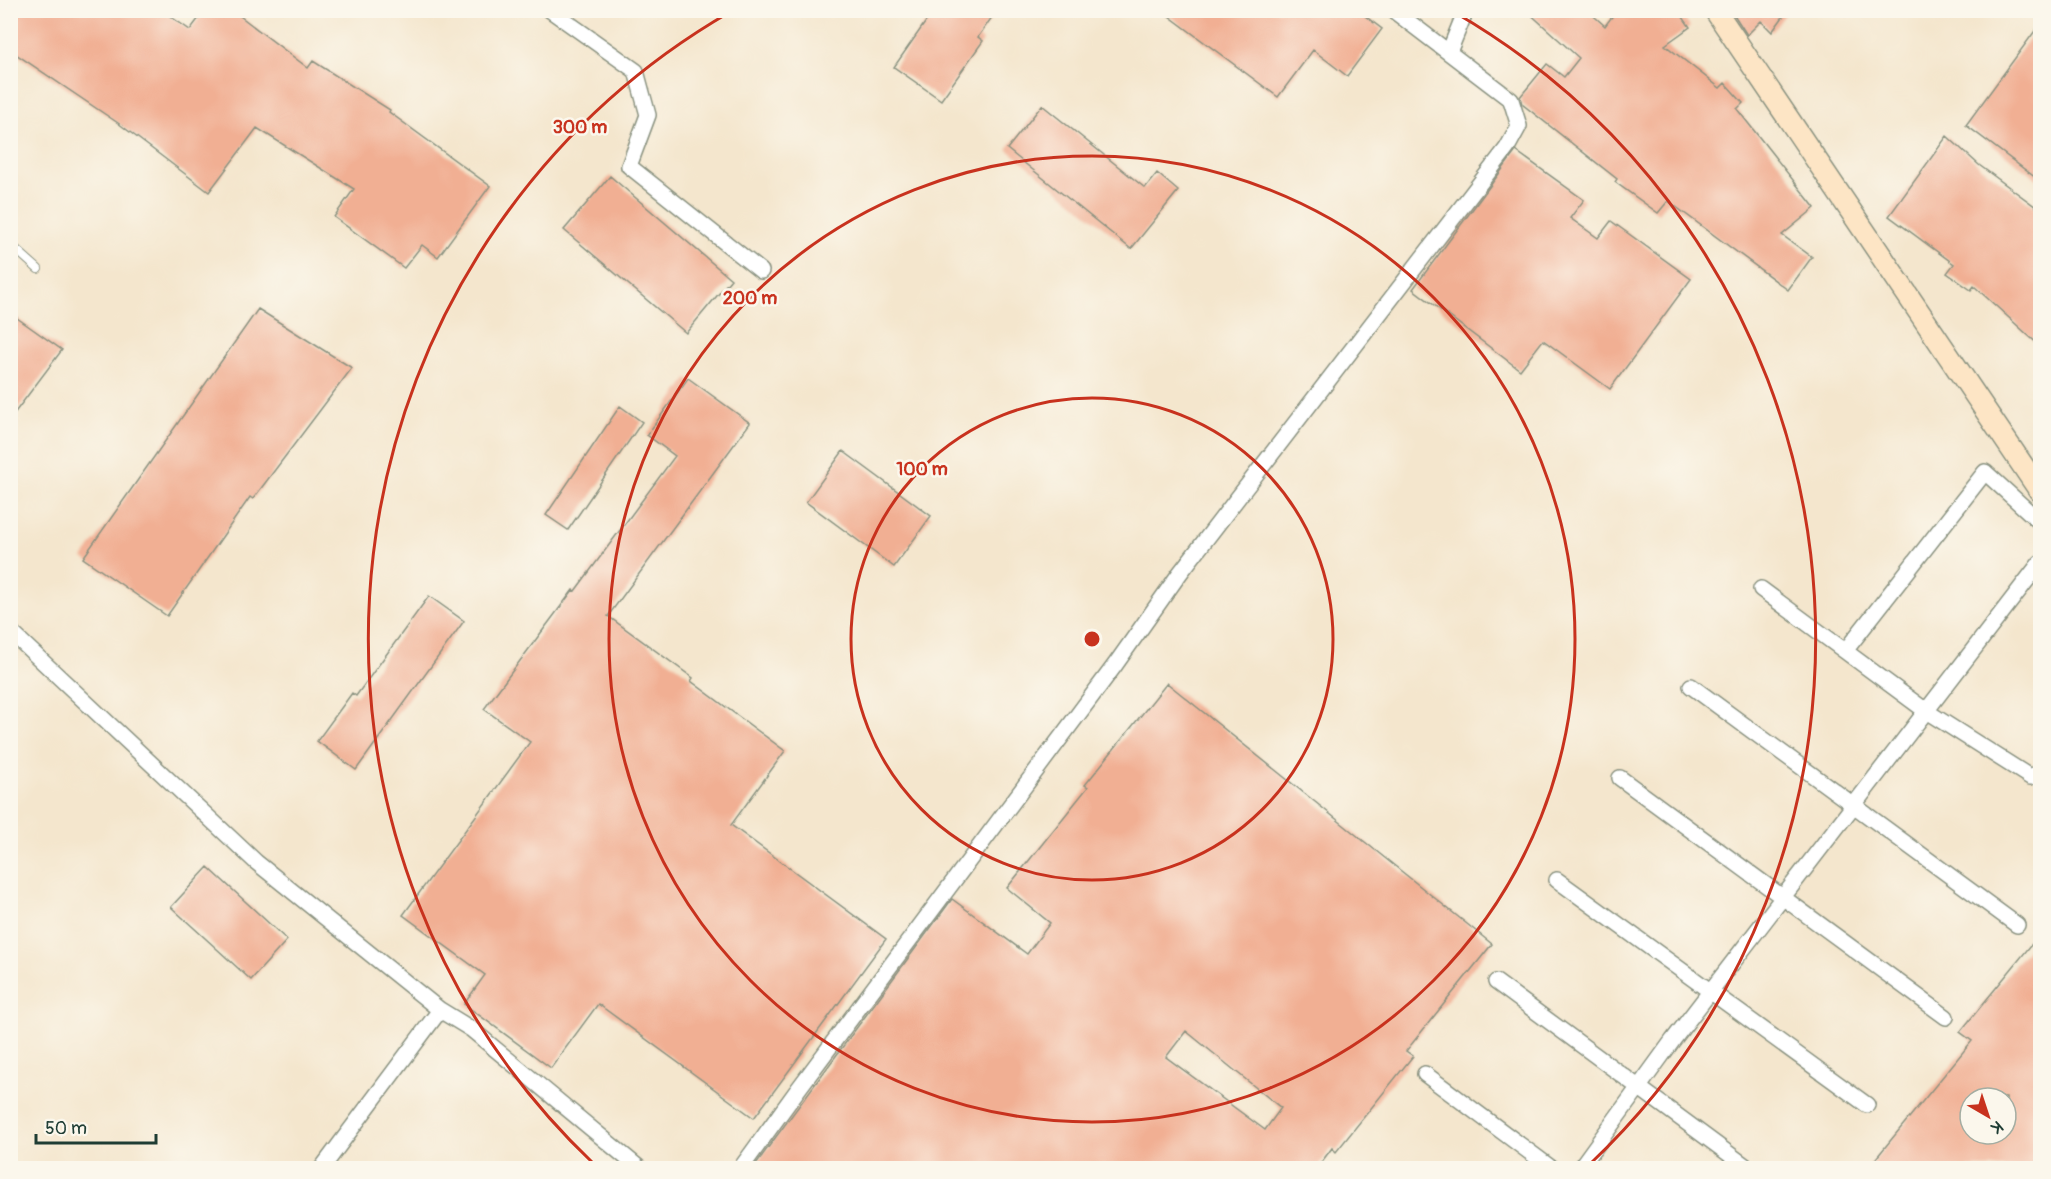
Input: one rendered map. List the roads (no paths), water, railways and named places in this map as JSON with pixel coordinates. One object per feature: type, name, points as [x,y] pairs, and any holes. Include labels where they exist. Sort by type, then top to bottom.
[{"type":"street","points":[[550,10],[636,70],[648,116],[630,165],[761,271]]},
{"type":"street","points":[[741,1168],[1180,573],[1507,148],[1519,126],[1511,100],[1393,10]]},
{"type":"street","points":[[1449,52],[1467,10]]},
{"type":"street","points":[[1715,10],[2040,491]]},
{"type":"street","points":[[1845,651],[1984,472],[2040,522]]},
{"type":"street","points":[[1580,1168],[1710,992],[2040,563]]},
{"type":"street","points":[[1761,589],[1926,711],[2031,777],[2040,772]]},
{"type":"street","points":[[10,631],[256,862],[440,1010],[471,1029],[639,1168]]},
{"type":"street","points":[[1690,686],[2017,926]]},
{"type":"street","points":[[1620,778],[1946,1017]]},
{"type":"street","points":[[1557,880],[1867,1105]]},
{"type":"street","points":[[1496,982],[1748,1168]]},
{"type":"street","points":[[322,1168],[440,1010]]},
{"type":"street","points":[[1425,1074],[1551,1168]]},
{"type":"lane","points":[[10,244],[38,269]]}]
